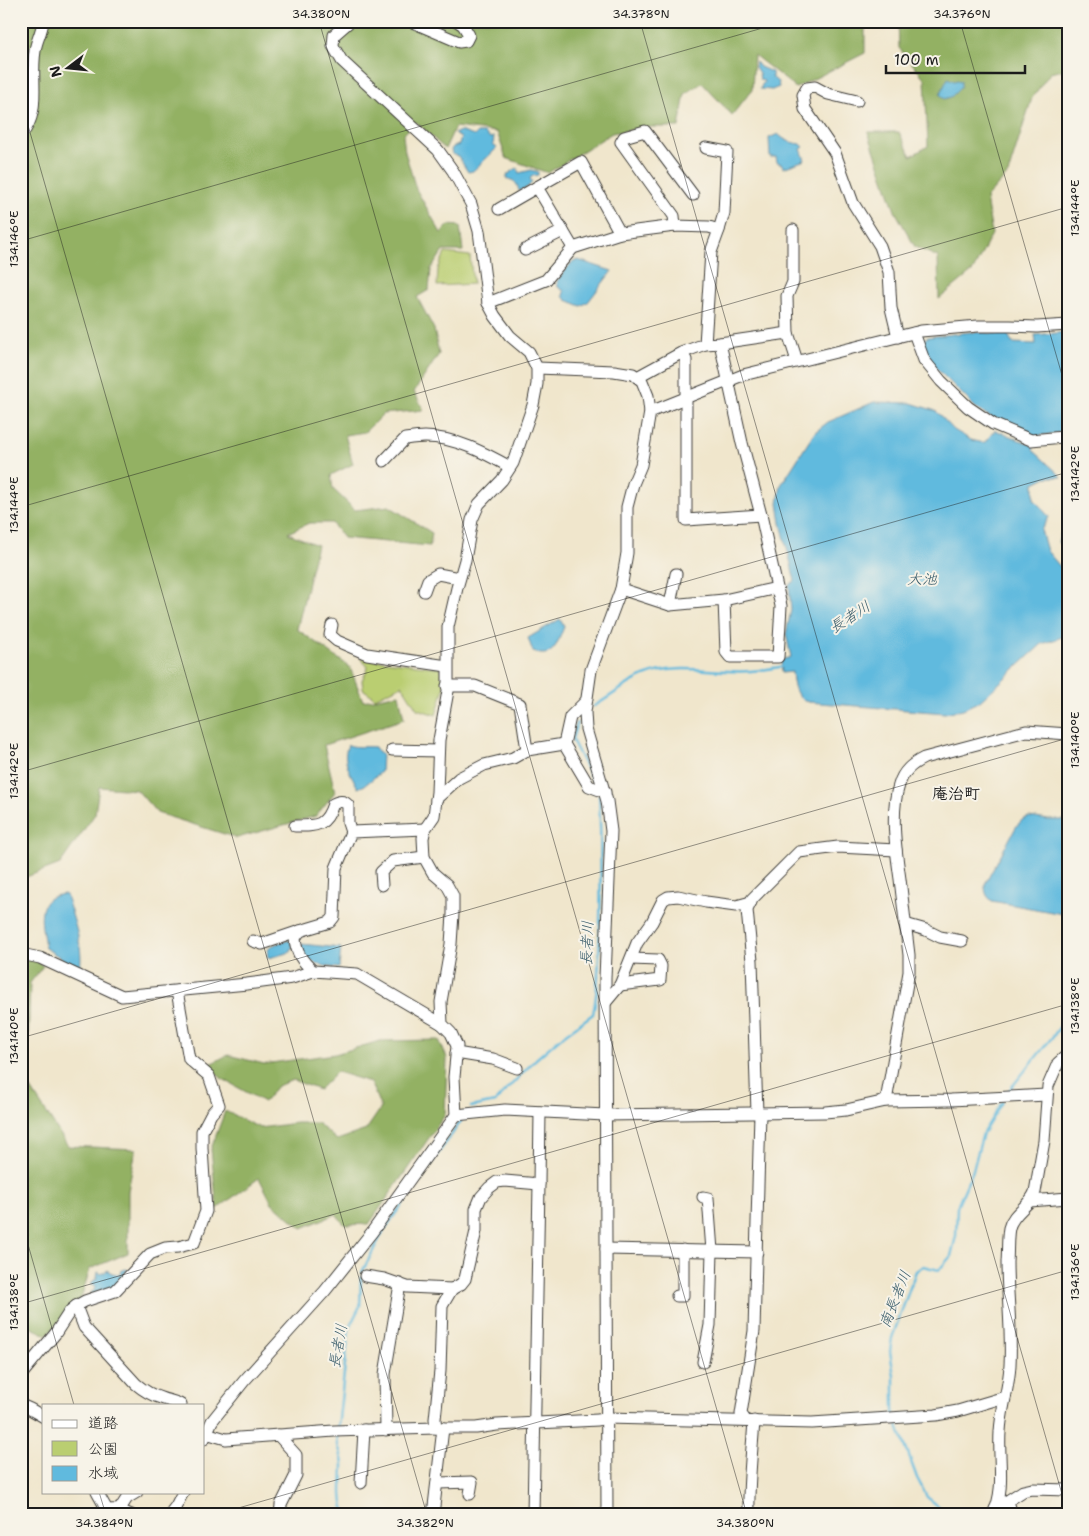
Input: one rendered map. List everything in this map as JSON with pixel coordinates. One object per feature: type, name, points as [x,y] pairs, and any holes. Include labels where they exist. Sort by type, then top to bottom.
[{"type":"street","points":[[21,135],[28,128],[33,112],[35,49],[41,34],[43,21]]},
{"type":"street","points":[[350,21],[334,35],[334,46],[342,61],[438,150],[453,171],[471,204],[479,232],[488,303],[510,336],[529,352],[537,368],[537,384],[533,405],[510,467],[502,480],[479,504],[472,520],[465,560],[448,627],[447,686],[438,751],[434,816],[425,829],[423,838],[424,857],[433,873],[447,885],[453,896],[451,944],[441,1002],[442,1024]]},
{"type":"street","points":[[410,21],[459,42],[466,40],[469,35],[463,25],[457,21]]},
{"type":"street","points":[[857,100],[828,94],[815,87],[807,88],[803,95],[805,108],[835,152],[853,203],[880,246],[888,272],[891,308],[898,337]]},
{"type":"street","points":[[675,226],[674,216],[621,142],[624,137],[646,132],[693,195]]},
{"type":"street","points":[[705,344],[711,252],[724,213],[727,152],[706,148]]},
{"type":"street","points":[[499,210],[581,162],[620,232]]},
{"type":"street","points":[[537,187],[573,248]]},
{"type":"street","points":[[488,303],[546,280],[573,248],[620,232],[675,226],[709,227],[719,230]]},
{"type":"street","points":[[793,230],[792,282],[788,296],[788,333],[797,361]]},
{"type":"street","points":[[525,250],[563,231]]},
{"type":"street","points":[[650,412],[728,380],[797,361],[914,333],[956,327],[1068,325]]},
{"type":"street","points":[[637,377],[682,353],[705,344],[788,333]]},
{"type":"street","points":[[914,333],[924,360],[941,381],[968,407],[993,424],[1031,440],[1068,437]]},
{"type":"street","points":[[720,343],[781,606],[778,657],[730,657],[726,652],[724,600]]},
{"type":"street","points":[[682,353],[686,360],[686,520],[761,515]]},
{"type":"street","points":[[537,368],[614,371],[633,374],[642,382],[648,396],[650,412],[641,465],[633,484],[627,507],[627,554],[621,589],[591,670],[586,701],[586,729],[611,831],[605,1003],[607,1515]]},
{"type":"street","points":[[384,461],[405,439],[426,437],[445,440],[480,450],[510,467]]},
{"type":"street","points":[[424,591],[428,580],[438,574],[459,578]]},
{"type":"street","points":[[670,605],[676,574]]},
{"type":"street","points":[[621,589],[670,605],[724,600],[777,588]]},
{"type":"street","points":[[332,625],[330,635],[337,641],[367,654],[447,666]]},
{"type":"street","points":[[447,686],[475,686],[520,704],[527,750]]},
{"type":"street","points":[[586,701],[570,718],[564,744],[589,786],[601,792]]},
{"type":"street","points":[[886,1101],[909,972],[896,850],[896,799],[899,784],[904,773],[913,764],[924,758],[1026,731],[1068,734]]},
{"type":"street","points":[[436,799],[459,778],[484,765],[513,758],[527,750],[564,744]]},
{"type":"street","points":[[392,750],[438,751]]},
{"type":"street","points":[[253,941],[262,944],[330,922],[334,917],[336,868],[351,832],[348,823],[348,805],[340,801],[333,804],[328,817],[322,823],[295,826]]},
{"type":"street","points":[[351,832],[425,829]]},
{"type":"street","points":[[748,1515],[748,1494],[752,1464],[750,1421],[742,1414],[754,1331],[759,1113],[752,961],[747,910],[751,902],[799,852],[838,847],[896,850]]},
{"type":"street","points":[[382,885],[381,872],[393,861],[424,857]]},
{"type":"street","points":[[605,1003],[620,985],[638,943],[652,922],[663,900],[668,897],[678,896],[736,906],[751,902]]},
{"type":"street","points":[[905,924],[926,930],[940,937],[962,941]]},
{"type":"street","points":[[300,931],[294,938],[296,948],[301,961],[313,972]]},
{"type":"street","points":[[21,954],[40,958],[122,996],[247,984],[292,978],[313,972],[357,974],[442,1024],[451,1034],[457,1046],[454,1078],[456,1115],[372,1232],[325,1291],[244,1381],[212,1422],[205,1436],[226,1439],[338,1431],[476,1428],[607,1418],[812,1423],[936,1415],[958,1411],[1006,1397]]},
{"type":"street","points":[[620,985],[660,980],[661,966],[658,960],[631,959]]},
{"type":"street","points":[[21,1375],[55,1334],[70,1311],[76,1306],[115,1291],[150,1254],[165,1248],[194,1243],[206,1210],[202,1131],[219,1104],[209,1076],[189,1059],[177,991]]},
{"type":"street","points":[[456,1053],[493,1059],[517,1068]]},
{"type":"street","points":[[994,1512],[1000,1492],[1001,1417],[1006,1397],[1010,1365],[1011,1331],[1007,1283],[1009,1228],[1012,1219],[1036,1192],[1047,1118],[1046,1096],[1048,1086],[1058,1063],[1068,1054]]},
{"type":"street","points":[[456,1115],[505,1110],[605,1115],[825,1112],[853,1109],[886,1101],[1046,1096]]},
{"type":"street","points":[[533,1515],[540,1112]]},
{"type":"street","points":[[434,1515],[438,1483],[440,1428],[435,1419],[440,1371],[442,1306],[452,1289],[461,1284],[465,1279],[476,1231],[476,1209],[481,1197],[497,1182],[538,1184]]},
{"type":"street","points":[[702,1197],[708,1198],[712,1251],[710,1325],[703,1362]]},
{"type":"street","points":[[1030,1201],[1068,1198]]},
{"type":"street","points":[[606,1249],[757,1252]]},
{"type":"street","points":[[677,1296],[683,1296],[683,1250]]},
{"type":"street","points":[[364,1276],[384,1279],[407,1287],[452,1289]]},
{"type":"street","points":[[386,1430],[385,1374],[400,1284]]},
{"type":"street","points":[[76,1306],[84,1327],[136,1384],[145,1392],[179,1404]]},
{"type":"street","points":[[21,1405],[42,1416]]},
{"type":"street","points":[[361,1483],[364,1430]]},
{"type":"street","points":[[278,1436],[296,1455],[296,1475],[281,1505],[280,1515]]},
{"type":"street","points":[[438,1483],[472,1482],[470,1494]]},
{"type":"street","points":[[994,1512],[1023,1491],[1032,1488],[1068,1490]]},
{"type":"street","points":[[99,1494],[107,1510]]},
{"type":"street","points":[[120,1509],[127,1498],[134,1494]]},
{"type":"street","points":[[169,1515],[182,1494]]},
{"type":"street","points":[[1008,1501],[1012,1515]]},
{"type":"street","points":[[93,1515],[107,1510],[120,1509],[131,1515]]},
{"type":"green space","points":[[21,21],[865,21],[865,53],[796,88],[754,55],[752,90],[732,115],[702,83],[685,94],[679,127],[650,127],[612,133],[548,173],[506,158],[497,132],[455,127],[445,149],[416,122],[403,135],[405,152],[416,189],[441,233],[449,225],[460,226],[463,251],[443,251],[431,269],[429,290],[417,297],[434,329],[439,354],[414,392],[424,410],[383,414],[365,432],[345,435],[353,464],[331,475],[333,489],[355,510],[389,506],[432,533],[430,546],[343,538],[332,523],[309,523],[288,533],[317,545],[297,629],[350,667],[363,701],[399,694],[404,719],[324,745],[335,792],[316,816],[237,838],[157,813],[137,790],[99,787],[95,814],[60,864],[21,879]]},
{"type":"green space","points":[[898,21],[1068,21],[1068,69],[1050,73],[1032,98],[1008,174],[986,198],[992,234],[973,271],[939,299],[938,257],[915,247],[895,211],[868,132],[899,132],[911,156],[928,146],[925,79],[899,48]]},
{"type":"green space","points":[[445,253],[470,256],[473,284],[437,286],[438,269]]},
{"type":"green space","points":[[361,658],[441,668],[444,688],[436,715],[417,709],[402,685],[375,698],[363,689],[362,680],[368,668]]},
{"type":"green space","points":[[21,947],[43,966],[30,983],[27,1083],[68,1146],[136,1149],[128,1191],[128,1253],[90,1269],[81,1298],[47,1335],[21,1323]]},
{"type":"green space","points":[[439,1040],[447,1058],[445,1115],[369,1224],[345,1225],[336,1214],[302,1228],[272,1203],[259,1178],[217,1209],[211,1149],[225,1111],[260,1128],[296,1123],[317,1123],[337,1140],[366,1130],[381,1108],[370,1082],[337,1072],[319,1090],[293,1080],[277,1086],[264,1102],[221,1078],[208,1065],[228,1055],[264,1064],[335,1054],[380,1041]]},
{"type":"water","points":[[756,62],[760,67],[772,72],[772,77],[778,82],[779,87],[772,90],[760,89],[764,81],[760,80],[759,73],[755,67]]},
{"type":"water","points":[[948,78],[954,81],[961,81],[961,87],[951,97],[944,99],[940,94]]},
{"type":"water","points":[[460,131],[474,136],[477,133],[485,133],[489,138],[494,137],[493,145],[497,148],[473,171],[468,172],[458,156],[452,154],[451,150],[459,145],[461,138],[454,134]]},
{"type":"water","points":[[778,134],[789,141],[801,144],[804,147],[801,149],[805,160],[783,168],[782,164],[777,162],[776,157],[770,157],[769,138]]},
{"type":"water","points":[[517,168],[519,173],[531,170],[538,172],[538,175],[532,176],[530,179],[532,182],[528,187],[519,191],[516,183],[507,179],[507,175]]},
{"type":"water","points":[[578,260],[612,271],[588,302],[581,306],[566,300],[563,296],[564,291],[558,287],[557,281],[573,261]]},
{"type":"water","points":[[970,332],[1008,334],[1012,343],[1036,344],[1035,335],[1068,332],[1068,417],[1064,432],[1031,437],[1005,426],[976,408],[930,362],[920,342],[928,337]]},
{"type":"water","name":"大池","points":[[874,402],[911,403],[936,411],[954,430],[971,440],[984,443],[995,430],[1034,446],[1033,450],[1062,477],[1046,477],[1034,483],[1034,499],[1049,517],[1041,530],[1047,551],[1068,576],[1068,635],[1042,644],[980,701],[963,709],[945,713],[808,702],[797,694],[792,672],[782,673],[781,660],[791,657],[786,634],[791,610],[789,585],[795,581],[778,503],[781,485],[815,432],[828,422]]},
{"type":"water","points":[[1068,525],[1068,553],[1058,542],[1063,527]]},
{"type":"water","points":[[560,619],[564,627],[554,648],[546,654],[533,652],[528,638]]},
{"type":"water","points":[[348,745],[375,747],[379,753],[382,753],[381,772],[365,785],[358,788],[346,762]]},
{"type":"water","points":[[1029,817],[1048,820],[1068,820],[1068,915],[992,901],[986,894],[985,884],[1016,827],[1022,820]]},
{"type":"water","points":[[66,895],[75,923],[80,944],[81,964],[79,972],[68,968],[63,959],[45,948],[41,920],[43,907],[46,901],[52,897]]},
{"type":"water","points":[[290,940],[293,947],[291,952],[268,958],[267,953],[271,947]]},
{"type":"water","points":[[301,944],[341,948],[339,968],[320,965],[308,959],[301,950]]},
{"type":"water","points":[[107,1270],[121,1275],[120,1271],[128,1270],[112,1289],[90,1295],[94,1291],[95,1285],[90,1284],[97,1278],[98,1272],[101,1274]]},
{"type":"waterway","name":"長者川","points":[[594,706],[631,682],[657,672],[684,669],[738,672],[785,666]]},
{"type":"waterway","name":"長者川","points":[[577,723],[572,740],[594,783]]},
{"type":"waterway","name":"長者川","points":[[471,1107],[495,1102],[536,1059],[593,1014],[598,981],[600,925],[599,795]]},
{"type":"waterway","name":"南長者川","points":[[1007,1093],[1068,1015]]},
{"type":"waterway","name":"南長者川","points":[[894,1415],[894,1376],[890,1351],[892,1338],[916,1271],[923,1266],[939,1270],[951,1256],[956,1236],[957,1207],[973,1170],[983,1133],[1002,1102]]},
{"type":"waterway","name":"長者川","points":[[362,1272],[384,1230],[461,1121]]},
{"type":"waterway","name":"長者川","points":[[338,1428],[349,1328],[360,1306],[361,1277]]},
{"type":"waterway","name":"南長者川","points":[[896,1421],[917,1478],[927,1497],[942,1509],[946,1515]]},
{"type":"waterway","name":"長者川","points":[[338,1434],[338,1445],[343,1464],[342,1497],[347,1515]]},
{"type":"district","name":"庵治町","points":[[956,793]]}]
